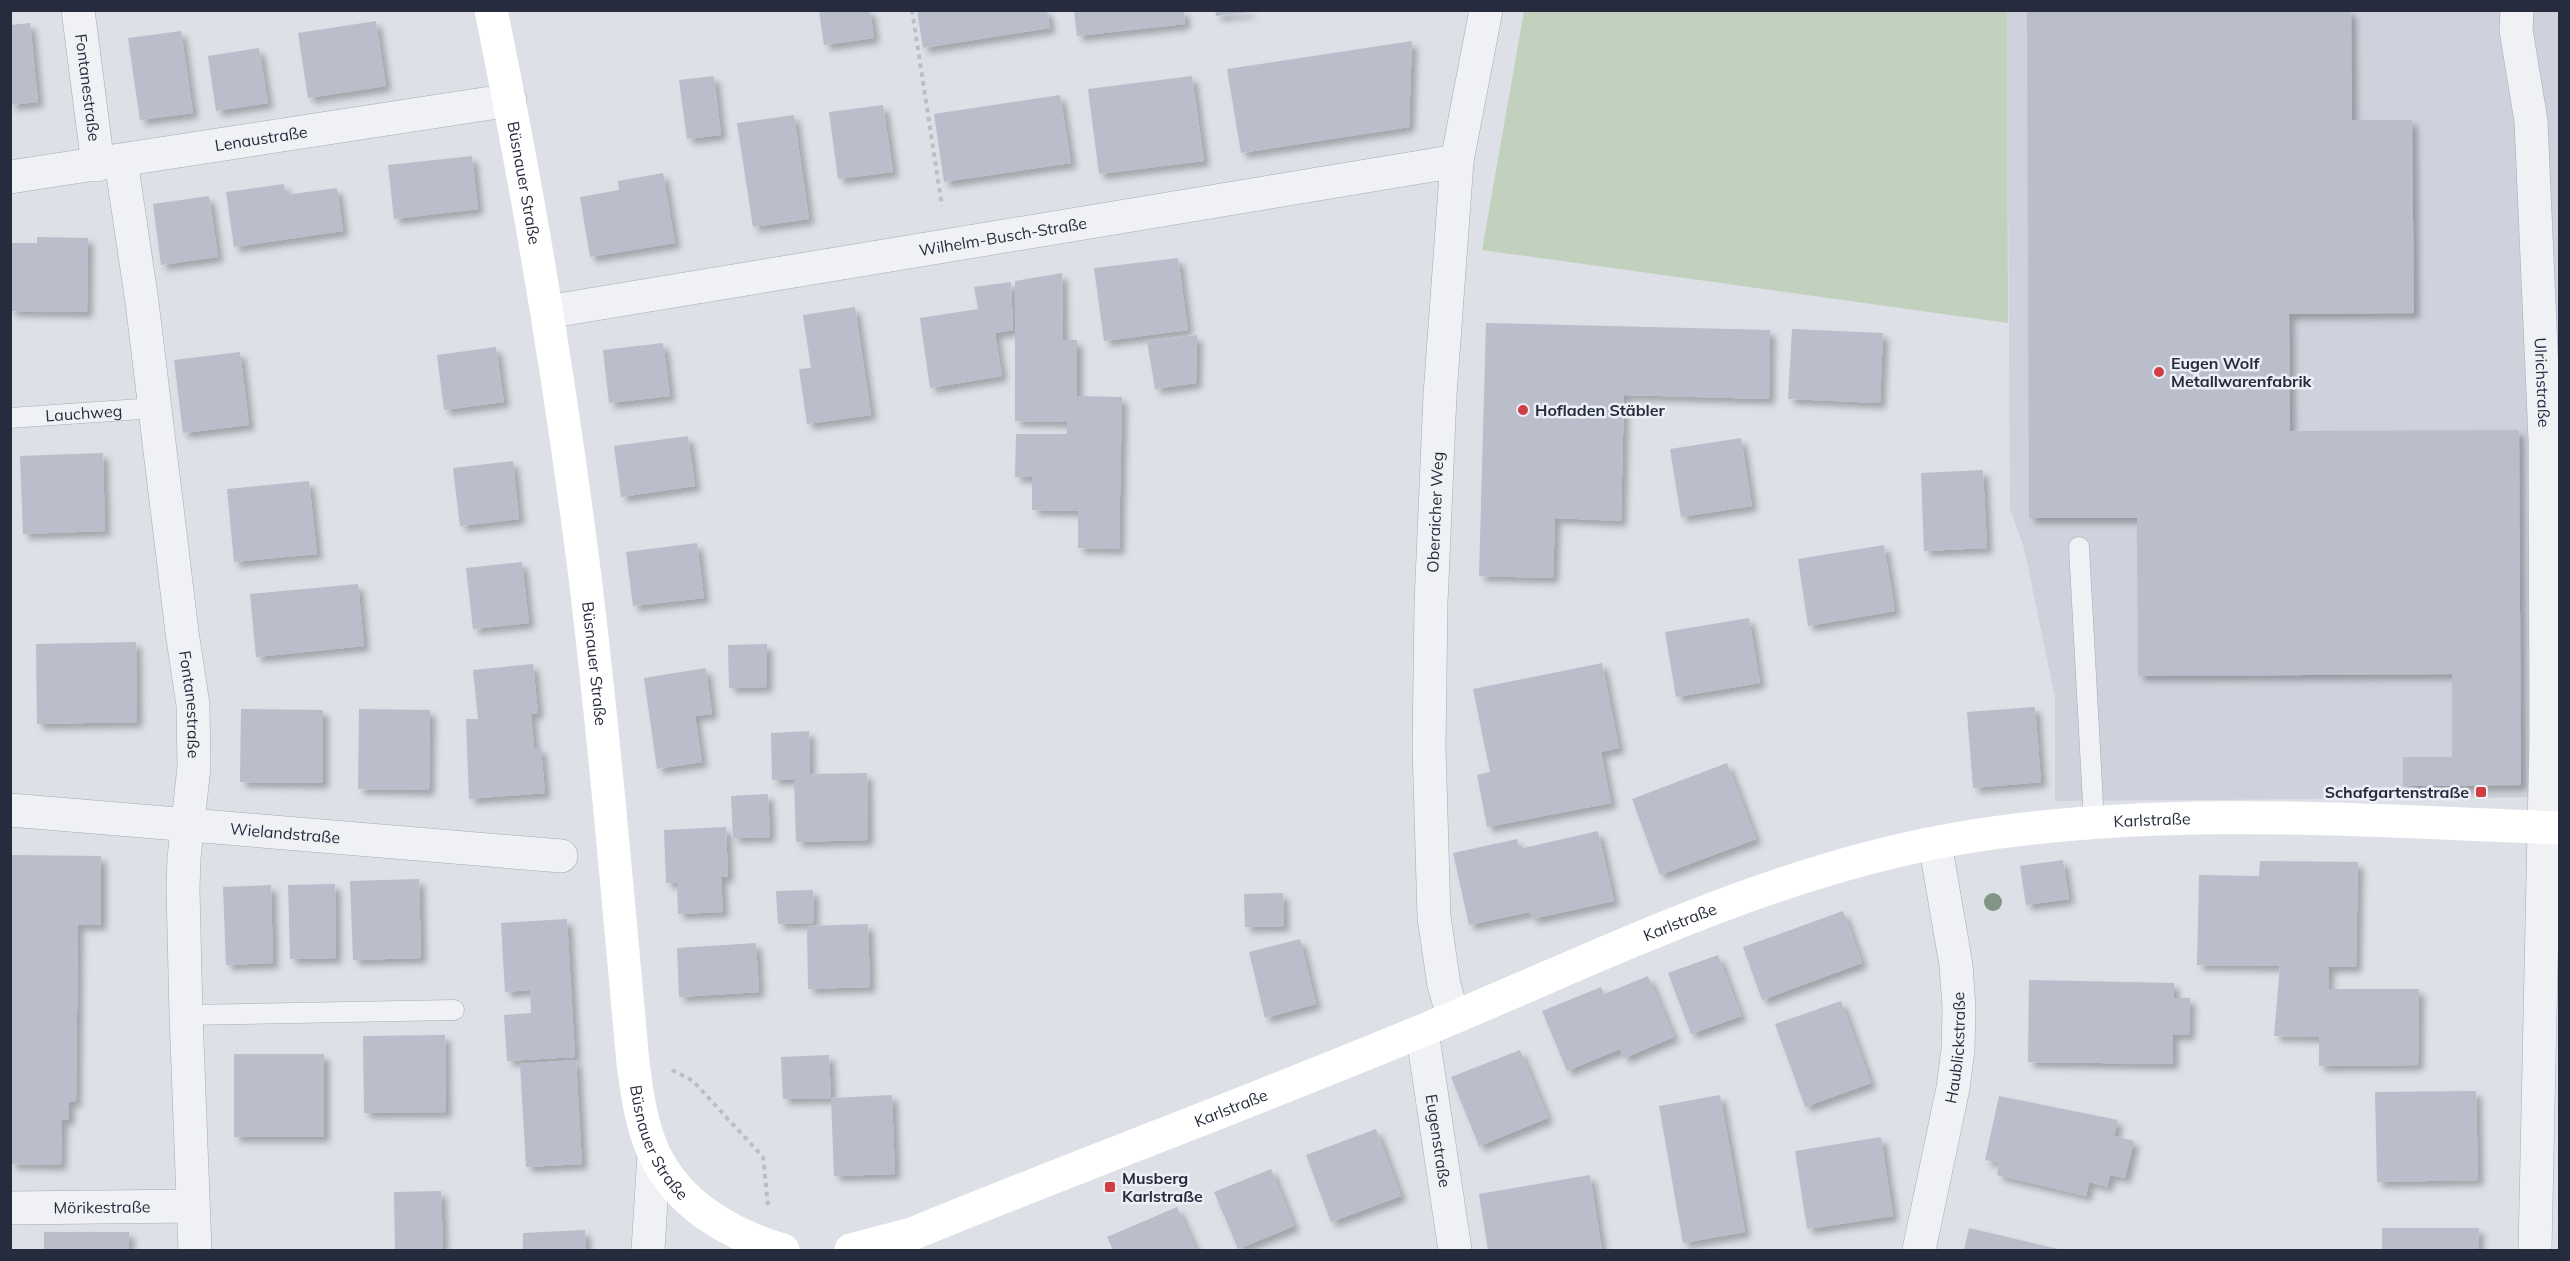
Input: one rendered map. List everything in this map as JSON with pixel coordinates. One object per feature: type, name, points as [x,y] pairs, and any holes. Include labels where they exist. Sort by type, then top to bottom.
[{"type":"main road","name":"Büsnauer Straße","points":[[491,10],[510,100],[547,312],[567,446],[595,665],[639,1105],[654,1154],[667,1175],[691,1202],[721,1226],[770,1247]]},
{"type":"main road","name":"Karlstraße","points":[[851,1251],[912,1234],[1422,1031],[1582,961],[1754,894],[1832,867],[1935,843],[2022,828],[2094,822],[2231,819],[2370,820],[2552,828]]},
{"type":"street","name":"Fontanestraße","points":[[78,10],[155,408],[181,621],[194,705],[194,767],[183,889],[195,1251]]},
{"type":"street","name":"Oberaicher Weg","points":[[1453,1016],[1444,985],[1434,916],[1429,747],[1431,591],[1440,395],[1457,161],[1486,10]]},
{"type":"street","name":"Ulrichstraße","points":[[2517,10],[2516,30],[2527,92],[2532,148],[2545,439],[2552,828]]},
{"type":"street","name":"Lenaustraße","points":[[10,177],[510,100]]},
{"type":"street","name":"Wilhelm-Busch-Straße","points":[[547,312],[1457,161]]},
{"type":"street","name":"Wielandstraße","points":[[10,810],[561,856]]},
{"type":"street","points":[[2535,1251],[2548,1151],[2552,828]]},
{"type":"street","name":"Haublickstraße","points":[[1919,1251],[1953,1088],[1958,1050],[1959,1008],[1956,965],[1935,843]]},
{"type":"street","name":"Eugenstraße","points":[[1422,1031],[1455,1251]]},
{"type":"street","points":[[648,1251],[654,1154]]},
{"type":"street","name":"Mörikestraße","points":[[10,1208],[193,1206]]},
{"type":"lane","name":"Lauchweg","points":[[10,418],[155,408]]},
{"type":"lane","points":[[2079,548],[2094,822]]},
{"type":"lane","points":[[186,1015],[454,1010]]},
{"type":"path","points":[[912,10],[948,246]]},
{"type":"path","points":[[633,1063],[670,1069],[693,1081],[763,1157],[769,1209],[770,1247]]},
{"type":"shaded area","points":[[2007,11],[2559,11],[2559,797],[2055,801],[2055,698],[2024,548],[2010,509]]},
{"type":"green space","points":[[1524,11],[2007,11],[2008,323],[1482,250]]},
{"type":"building","points":[[819,10],[870,10],[874,38],[824,45]]},
{"type":"building","points":[[917,10],[1047,10],[1050,28],[923,48]]},
{"type":"building","points":[[1074,10],[1184,10],[1185,24],[1077,36]]},
{"type":"building","points":[[1215,10],[1250,10],[1250,12],[1216,16]]},
{"type":"building","name":"Eugen Wolf Metallwarenfabrik","points":[[2027,10],[2351,10],[2352,120],[2412,120],[2414,313],[2289,314],[2290,431],[2519,430],[2521,785],[2403,786],[2403,757],[2452,757],[2452,674],[2138,676],[2137,518],[2029,518]]},
{"type":"building","points":[[376,21],[386,86],[308,98],[298,33]]},
{"type":"building","points":[[30,23],[38,102],[10,105],[10,25]]},
{"type":"building","points":[[181,31],[193,113],[140,120],[128,38]]},
{"type":"building","points":[[1412,41],[1409,127],[1241,153],[1227,69]]},
{"type":"building","points":[[259,48],[268,103],[216,111],[208,56]]},
{"type":"building","points":[[714,76],[721,135],[687,139],[679,80]]},
{"type":"building","points":[[1192,76],[1204,161],[1099,174],[1088,89]]},
{"type":"building","points":[[1060,95],[1071,163],[944,182],[934,114]]},
{"type":"building","points":[[883,105],[893,172],[838,179],[829,112]]},
{"type":"building","points":[[794,115],[809,219],[753,227],[737,123]]},
{"type":"building","points":[[472,156],[478,209],[394,219],[388,165]]},
{"type":"building","points":[[663,173],[675,243],[590,257],[580,197],[619,190],[618,181]]},
{"type":"building","points":[[284,184],[285,195],[337,188],[343,231],[234,247],[226,192]]},
{"type":"building","points":[[209,196],[218,257],[161,265],[153,204]]},
{"type":"building","points":[[37,237],[88,238],[87,312],[10,311],[10,243],[37,243]]},
{"type":"building","points":[[1178,258],[1188,330],[1104,341],[1094,268]]},
{"type":"building","points":[[1062,273],[1063,340],[1077,340],[1077,396],[1122,397],[1119,549],[1078,548],[1078,511],[1032,510],[1032,477],[1015,477],[1016,434],[1067,434],[1067,422],[1015,421],[1015,281]]},
{"type":"building","points":[[1011,282],[1013,330],[995,333],[1002,376],[930,388],[920,318],[978,309],[974,287]]},
{"type":"building","points":[[855,307],[871,415],[807,424],[799,369],[811,368],[803,315]]},
{"type":"building","points":[[1486,323],[1770,330],[1769,399],[1624,395],[1621,521],[1555,518],[1553,578],[1479,576]]},
{"type":"building","points":[[1792,329],[1883,333],[1880,403],[1788,399]]},
{"type":"building","points":[[1197,335],[1196,383],[1155,389],[1147,341]]},
{"type":"building","points":[[663,343],[670,396],[609,403],[603,350]]},
{"type":"building","points":[[496,347],[504,402],[444,410],[437,355]]},
{"type":"building","points":[[240,352],[249,425],[183,433],[174,360]]},
{"type":"building","points":[[688,436],[695,486],[621,497],[614,446]]},
{"type":"building","points":[[1741,438],[1752,506],[1681,517],[1670,449]]},
{"type":"building","points":[[103,453],[105,531],[23,534],[20,456]]},
{"type":"building","points":[[513,461],[519,519],[460,526],[453,468]]},
{"type":"building","points":[[1983,470],[1987,548],[1924,551],[1921,473]]},
{"type":"building","points":[[309,481],[317,554],[234,562],[227,489]]},
{"type":"building","points":[[697,543],[704,598],[633,606],[626,552]]},
{"type":"building","points":[[1884,545],[1895,611],[1808,626],[1798,559]]},
{"type":"building","points":[[522,562],[529,623],[473,629],[466,568]]},
{"type":"building","points":[[358,584],[364,646],[256,657],[250,594]]},
{"type":"building","points":[[1749,618],[1760,683],[1676,697],[1665,632]]},
{"type":"building","points":[[136,642],[137,722],[37,724],[36,644]]},
{"type":"building","points":[[767,644],[767,687],[729,688],[728,645]]},
{"type":"building","points":[[1602,663],[1619,748],[1601,752],[1611,803],[1487,827],[1477,775],[1490,772],[1473,689]]},
{"type":"building","points":[[533,664],[538,713],[531,714],[534,748],[541,748],[545,793],[469,799],[466,719],[478,719],[473,670]]},
{"type":"building","points":[[706,668],[712,714],[695,716],[702,762],[657,769],[644,678]]},
{"type":"building","points":[[2035,707],[2041,782],[1973,788],[1967,712]]},
{"type":"building","points":[[241,709],[323,710],[323,783],[240,782]]},
{"type":"building","points":[[359,709],[430,710],[429,790],[358,789]]},
{"type":"building","points":[[809,731],[810,774],[867,773],[868,840],[796,842],[794,779],[772,780],[771,733]]},
{"type":"building","points":[[1727,763],[1756,839],[1660,875],[1632,799]]},
{"type":"building","points":[[768,794],[770,837],[733,838],[731,796]]},
{"type":"building","points":[[726,827],[728,877],[721,877],[723,912],[678,914],[677,883],[666,883],[664,830]]},
{"type":"building","points":[[1598,831],[1614,901],[1532,919],[1530,912],[1469,925],[1453,853],[1517,839],[1519,849]]},
{"type":"building","points":[[10,855],[101,856],[101,925],[78,925],[76,1102],[69,1102],[69,1120],[62,1120],[61,1165],[10,1164]]},
{"type":"building","points":[[2063,860],[2069,899],[2026,905],[2020,866]]},
{"type":"building","points":[[2260,861],[2358,862],[2356,967],[2329,967],[2328,989],[2419,989],[2418,1065],[2319,1066],[2319,1037],[2274,1036],[2280,966],[2197,965],[2199,875],[2259,876]]},
{"type":"building","points":[[419,879],[421,958],[353,960],[350,881]]},
{"type":"building","points":[[335,884],[336,958],[290,959],[288,885]]},
{"type":"building","points":[[271,885],[273,963],[226,965],[223,887]]},
{"type":"building","points":[[813,890],[814,923],[778,924],[776,891]]},
{"type":"building","points":[[1283,893],[1284,926],[1245,927],[1244,894]]},
{"type":"building","points":[[1843,911],[1862,963],[1762,1000],[1743,947]]},
{"type":"building","points":[[567,919],[575,1057],[507,1061],[504,1015],[531,1013],[530,990],[505,992],[501,923]]},
{"type":"building","points":[[868,924],[870,987],[808,989],[807,926]]},
{"type":"building","points":[[1300,939],[1316,1004],[1265,1018],[1249,952]]},
{"type":"building","points":[[756,943],[759,992],[679,997],[677,948]]},
{"type":"building","points":[[1718,955],[1741,1016],[1691,1034],[1668,973]]},
{"type":"building","points":[[1648,976],[1674,1037],[1624,1058],[1620,1049],[1567,1071],[1542,1011],[1601,987],[1604,994]]},
{"type":"building","points":[[2029,980],[2174,983],[2174,998],[2190,998],[2189,1035],[2173,1035],[2173,1064],[2028,1062]]},
{"type":"building","points":[[1841,1001],[1871,1083],[1805,1107],[1775,1024]]},
{"type":"building","points":[[445,1035],[446,1112],[364,1113],[363,1036]]},
{"type":"building","points":[[1520,1050],[1548,1118],[1479,1146],[1451,1077]]},
{"type":"building","points":[[234,1054],[324,1054],[324,1137],[234,1137]]},
{"type":"building","points":[[829,1055],[831,1098],[783,1099],[781,1057]]},
{"type":"building","points":[[576,1060],[582,1164],[526,1167],[520,1064]]},
{"type":"building","points":[[2476,1091],[2478,1180],[2377,1182],[2375,1092]]},
{"type":"building","points":[[892,1095],[895,1174],[834,1176],[831,1098]]},
{"type":"building","points":[[1720,1095],[1745,1232],[1683,1243],[1659,1106]]},
{"type":"building","points":[[1999,1096],[2118,1120],[2114,1136],[2134,1141],[2125,1178],[2110,1175],[2107,1187],[2089,1182],[2086,1196],[1997,1175],[1999,1163],[1985,1160]]},
{"type":"building","points":[[1376,1129],[1401,1196],[1331,1222],[1306,1155]]},
{"type":"building","points":[[1881,1137],[1893,1216],[1807,1229],[1795,1151]]},
{"type":"building","points":[[1271,1169],[1294,1226],[1238,1249],[1214,1192]]},
{"type":"building","points":[[1590,1175],[1602,1250],[1488,1250],[1479,1194]]},
{"type":"building","points":[[441,1191],[443,1250],[395,1250],[394,1192]]},
{"type":"building","points":[[1177,1207],[1196,1250],[1113,1250],[1107,1237]]},
{"type":"building","points":[[1969,1228],[2062,1250],[1964,1250]]},
{"type":"building","points":[[2382,1228],[2479,1228],[2478,1250],[2382,1250]]},
{"type":"building","points":[[585,1230],[586,1250],[523,1250],[523,1233]]},
{"type":"building","points":[[44,1232],[129,1232],[129,1250],[44,1250]]},
{"type":"place","name":"Eugen Wolf Metallwarenfabrik","points":[[2159,372]]},
{"type":"place","name":"Hofladen Stäbler","points":[[1523,410]]},
{"type":"place","name":"Schafgartenstraße","points":[[2481,792]]},
{"type":"place","name":"Musberg Karlstraße","points":[[1110,1187]]}]
